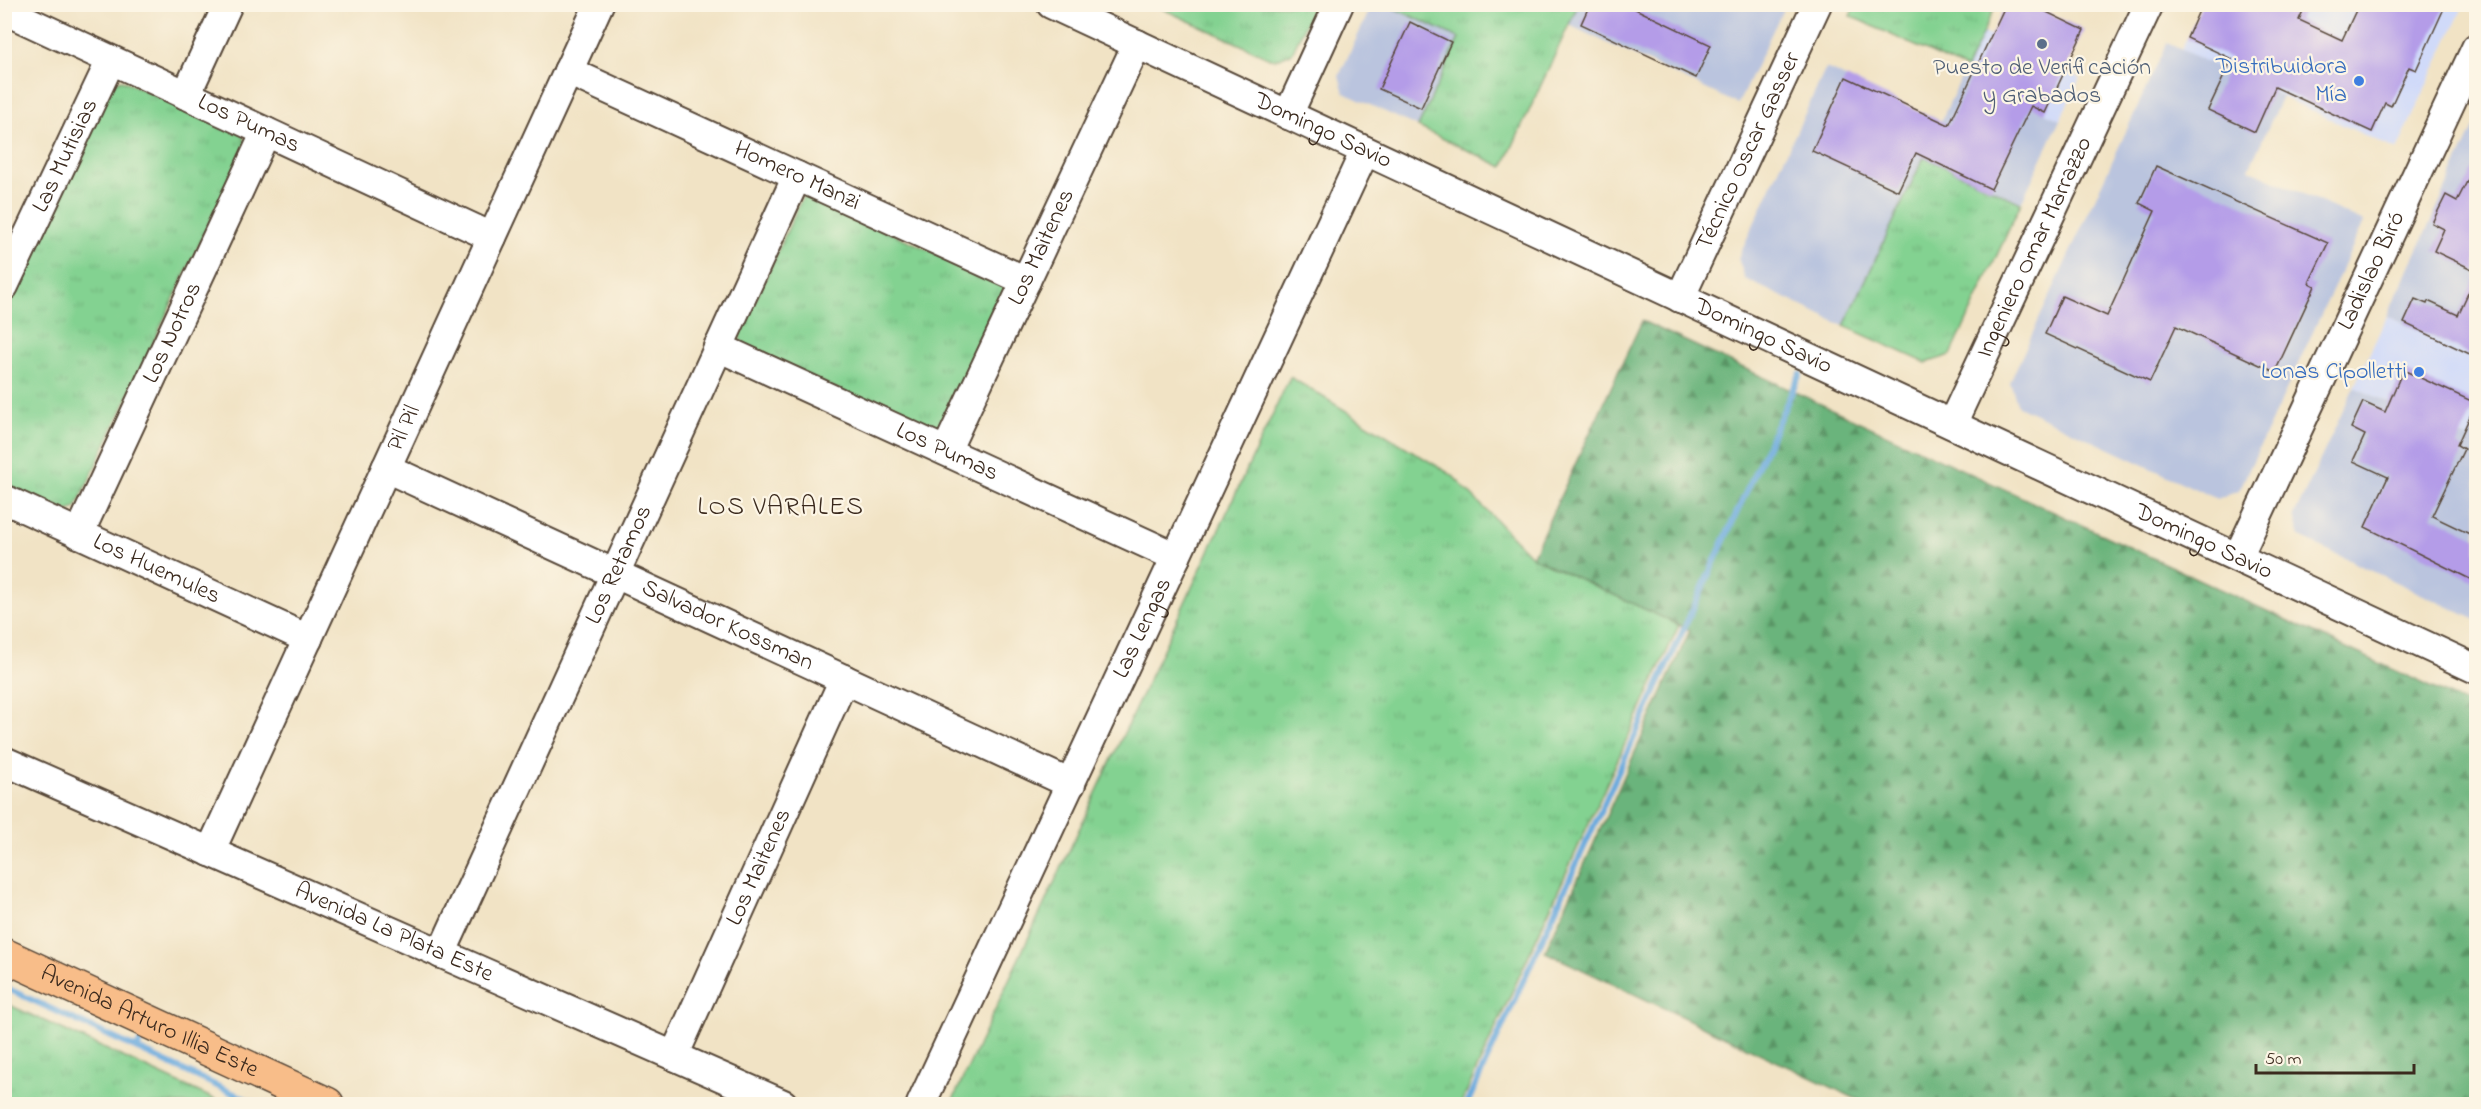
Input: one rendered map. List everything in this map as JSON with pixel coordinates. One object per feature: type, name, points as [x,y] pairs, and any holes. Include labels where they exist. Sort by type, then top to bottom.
[{"type":"main road","name":"Avenida Arturo Illia Este","points":[[4,955],[327,1104]]},
{"type":"street","points":[[186,95],[228,4]]},
{"type":"street","name":"Pil Pil","points":[[210,852],[599,4]]},
{"type":"street","name":"Domingo Savio","points":[[1051,4],[2476,669]]},
{"type":"street","points":[[1288,115],[1339,4]]},
{"type":"street","name":"Técnico Oscar Gasser","points":[[1680,298],[1817,4]]},
{"type":"street","name":"Ingeniero Omar Marrazzo","points":[[1952,424],[2149,4]]},
{"type":"street","name":"Los Pumas","points":[[4,10],[492,237]]},
{"type":"street","name":"Los Maitenes","points":[[946,451],[1137,45]]},
{"type":"street","name":"Ladislao Biró","points":[[2238,557],[2476,48]]},
{"type":"street","name":"Las Mutisias","points":[[4,286],[111,60]]},
{"type":"street","name":"Homero Manzi","points":[[568,71],[1026,281]]},
{"type":"street","name":"Los Notros","points":[[79,534],[266,132]]},
{"type":"street","name":"Las Lengas","points":[[921,1104],[1365,151]]},
{"type":"street","name":"Los Retamos","points":[[441,954],[797,176]]},
{"type":"street","name":"Los Pumas","points":[[718,347],[1176,556]]},
{"type":"street","name":"Salvador Kossman","points":[[386,468],[1071,784]]},
{"type":"street","name":"Los Huemules","points":[[4,499],[308,639]]},
{"type":"street","name":"Los Maitenes","points":[[674,1056],[844,679]]},
{"type":"street","name":"Avenida La Plata Este","points":[[4,761],[783,1104]]},
{"type":"shaded area","name":"Distribuidora Mía","points":[[2458,4],[2463,7],[2397,150],[2181,50],[2202,5]]},
{"type":"shaded area","points":[[1372,5],[1387,5],[1459,38],[1418,127],[1344,93],[1339,76]]},
{"type":"shaded area","points":[[1578,5],[1785,5],[1738,104],[1569,25]]},
{"type":"shaded area","points":[[1983,33],[2080,78],[2060,120],[1963,74]]},
{"type":"shaded area","points":[[2167,43],[2282,97],[2249,169],[2364,222],[2239,491],[2217,499],[2018,406],[2010,382]]},
{"type":"shaded area","points":[[1826,68],[1941,121],[1963,74],[2060,120],[2021,203],[1924,158],[1844,326],[1745,279],[1738,258]]},
{"type":"shaded area","points":[[2476,123],[2476,357],[2387,316]]},
{"type":"shaded area","name":"Lonas Cipolletti","points":[[2387,316],[2476,357],[2476,424],[2469,440],[2354,387]]},
{"type":"shaded area","points":[[2354,387],[2469,440],[2476,424],[2476,620],[2300,537],[2294,516]]},
{"type":"green space","points":[[1855,4],[1996,5],[1966,69],[1850,16]]},
{"type":"green space","points":[[1154,5],[1314,5],[1292,53],[1274,60]]},
{"type":"green space","points":[[1387,5],[1578,5],[1503,167],[1418,127],[1459,38]]},
{"type":"green space","points":[[122,80],[242,134],[246,144],[76,508],[66,512],[5,486],[5,315],[108,90],[116,82]]},
{"type":"green space","points":[[1924,157],[2021,203],[1951,355],[1926,363],[1844,326]]},
{"type":"green space","points":[[807,196],[1004,283],[1007,293],[939,432],[934,434],[743,346],[739,336],[802,198]]},
{"type":"green space","points":[[1642,321],[2476,708],[2476,1104],[1867,1104],[1545,952],[1690,630],[1532,557]]},
{"type":"green space","points":[[1290,377],[1452,475],[1532,557],[1679,625],[1461,1104],[951,1104]]},
{"type":"green space","points":[[5,1003],[225,1104],[5,1104]]},
{"type":"building","points":[[1590,4],[1625,4],[1711,45],[1696,78],[1581,24]]},
{"type":"building","points":[[2006,4],[2030,4],[2084,30],[2045,113],[2031,106],[1991,189],[1916,153],[1898,191],[1812,151],[1846,77],[1949,125]]},
{"type":"building","points":[[2202,4],[2306,4],[2299,20],[2342,40],[2359,4],[2446,4],[2416,70],[2409,67],[2391,106],[2385,103],[2372,132],[2275,87],[2255,132],[2208,110],[2232,59],[2187,38]]},
{"type":"building","points":[[1410,22],[1451,42],[1421,108],[1379,89]]},
{"type":"building","points":[[2476,164],[2476,271],[2434,251],[2444,229],[2432,223],[2446,195],[2457,201]]},
{"type":"building","points":[[2156,166],[2328,243],[2309,283],[2315,286],[2275,372],[2176,326],[2150,382],[2045,334],[2062,296],[2107,316],[2155,211],[2139,203]]},
{"type":"building","points":[[2476,276],[2476,357],[2404,323],[2415,299],[2427,304],[2428,301],[2458,315]]},
{"type":"building","points":[[2403,370],[2476,403],[2457,445],[2464,449],[2432,516],[2476,537],[2476,582],[2365,527],[2388,477],[2353,461],[2365,435],[2351,428],[2363,402],[2385,412]]},
{"type":"waterway","points":[[1467,1104],[1800,374]]},
{"type":"waterway","points":[[4,987],[256,1104]]},
{"type":"waterway","points":[[137,1049],[145,1031]]},
{"type":"place","name":"Puesto de Verificación y Grabados","points":[[2042,44]]},
{"type":"place","name":"Distribuidora Mía","points":[[2359,81]]},
{"type":"place","name":"Lonas Cipolletti","points":[[2419,372]]},
{"type":"district","name":"LOS VARALES","points":[[781,508]]}]
